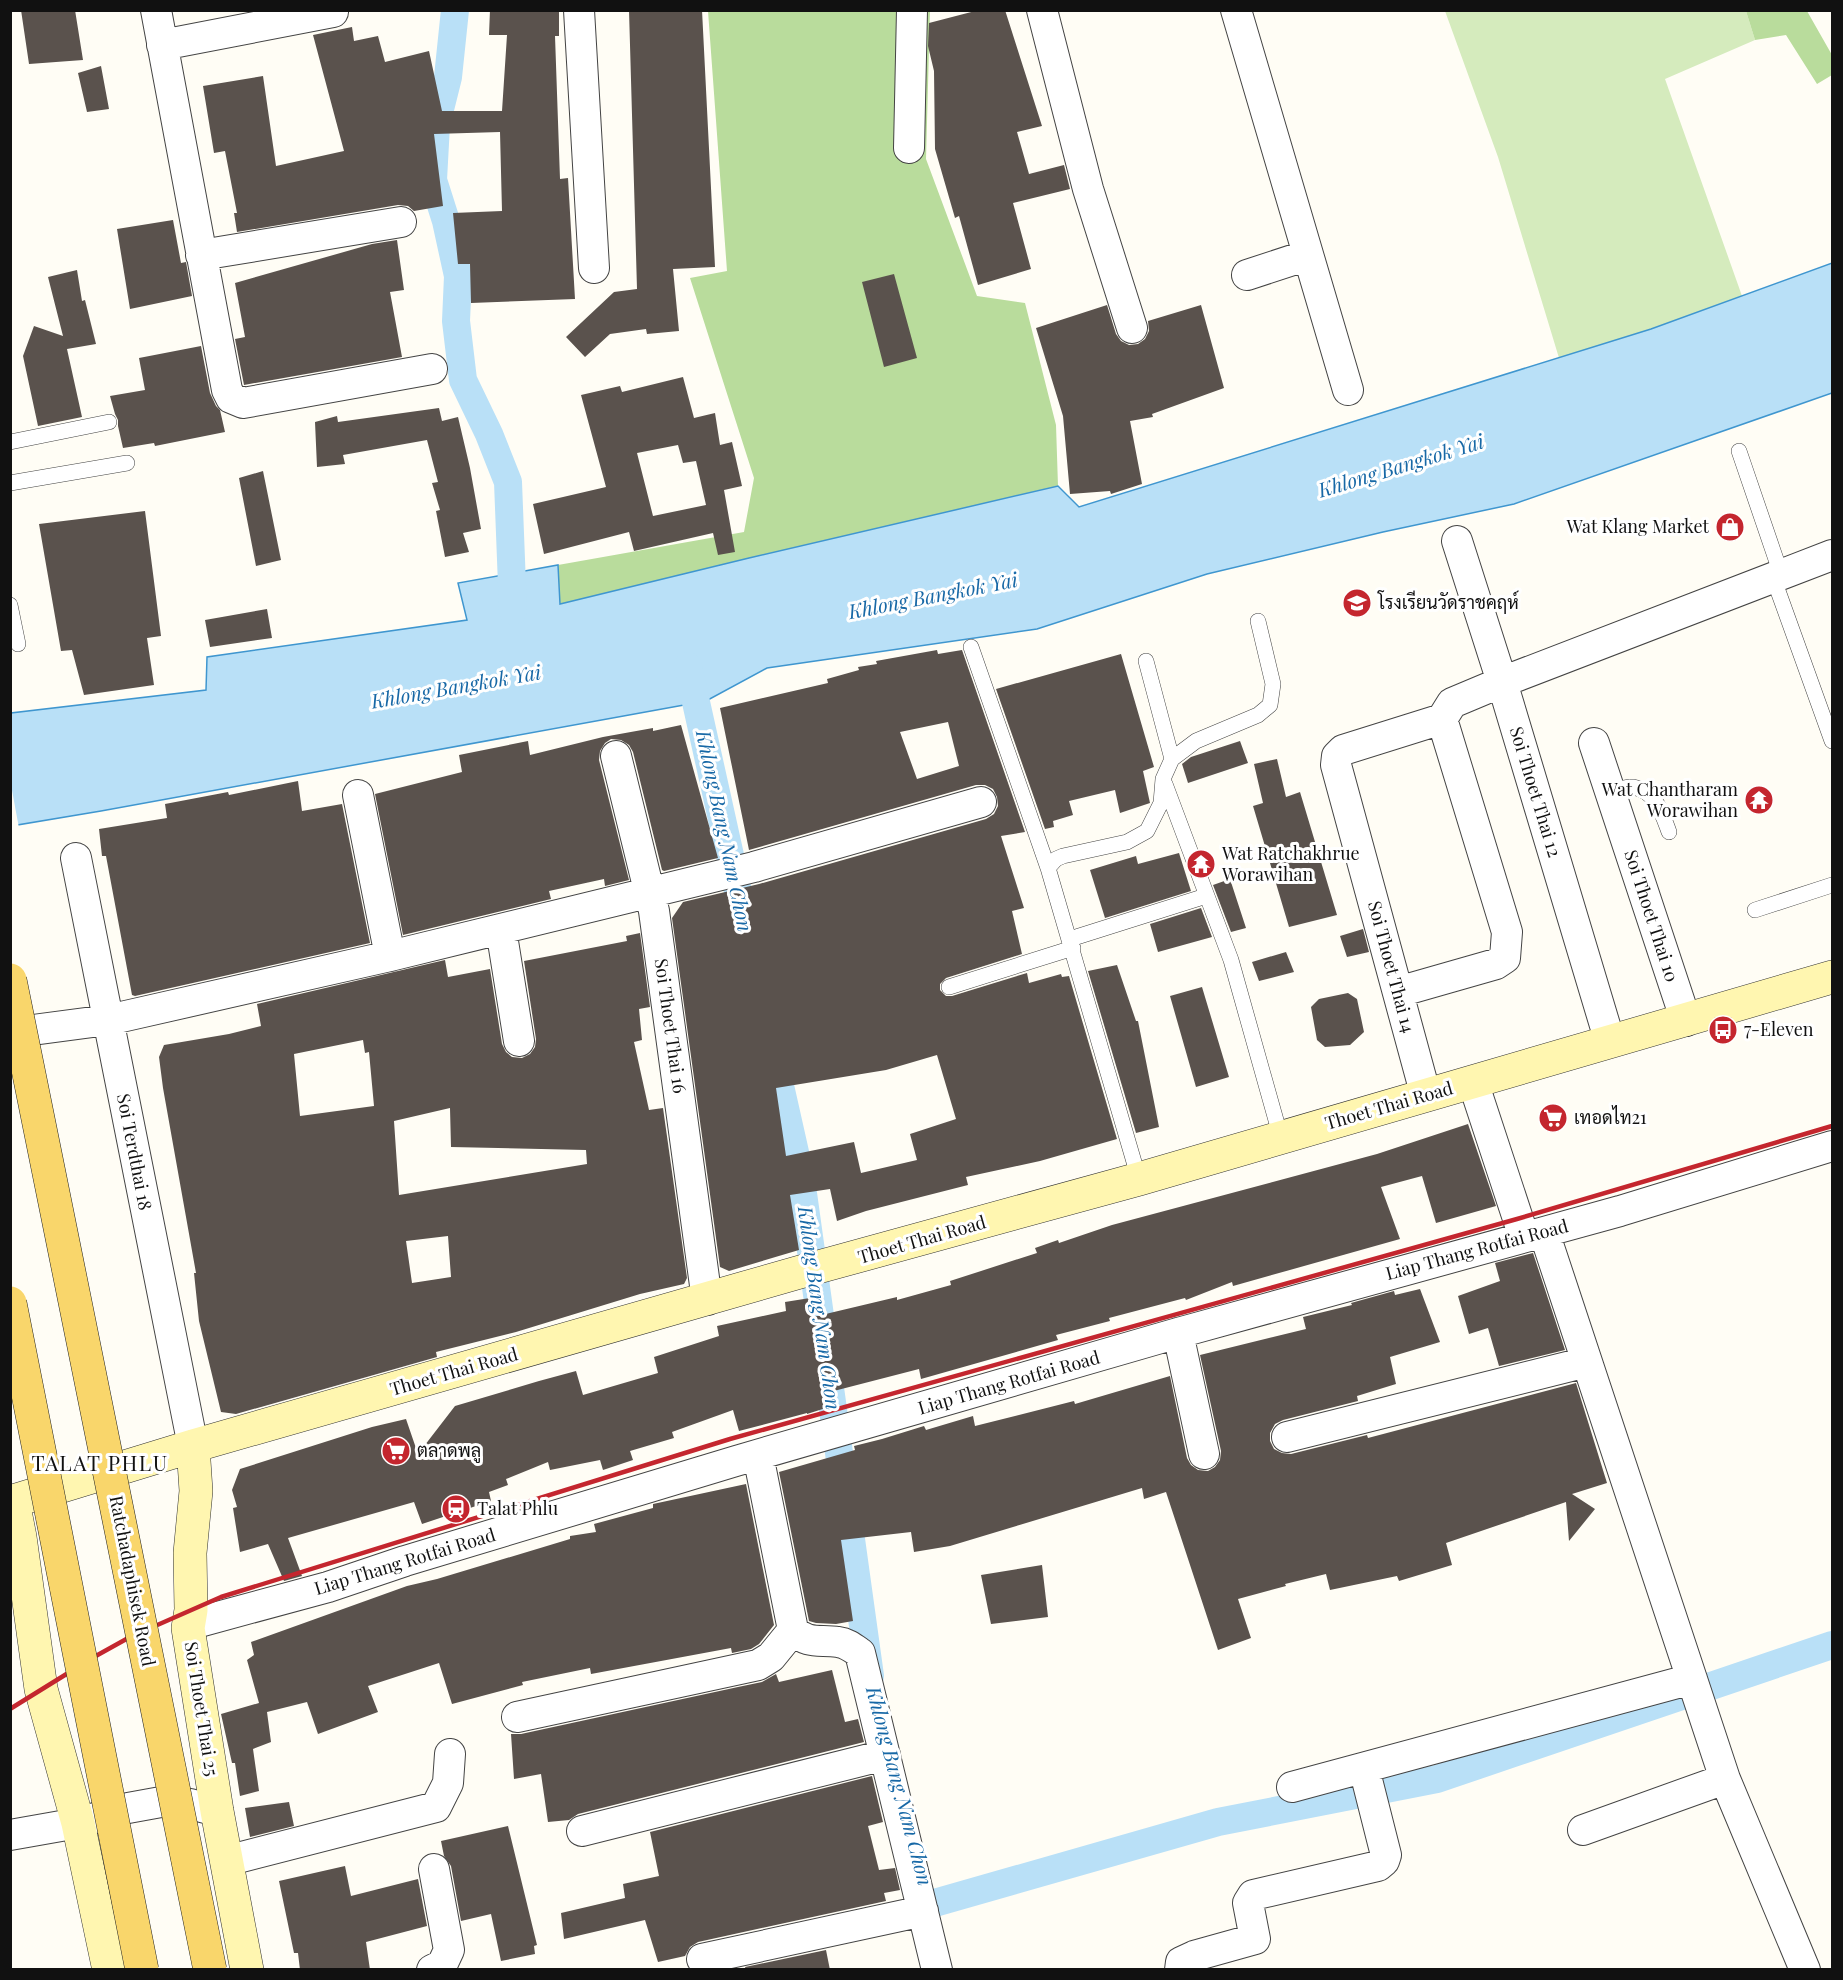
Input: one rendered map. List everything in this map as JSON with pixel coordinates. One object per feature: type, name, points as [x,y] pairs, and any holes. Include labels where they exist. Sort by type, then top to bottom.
[{"type":"main road","name":"Thoet Thai Road","points":[[11,1498],[814,1269],[1139,1179],[1833,977]]},
{"type":"main road","name":"Ratchadaphisek Road","points":[[10,980],[210,1970]]},
{"type":"main road","points":[[10,1303],[141,1970]]},
{"type":"main road","name":"Soi Thoet Thai 25","points":[[193,1446],[196,1491],[190,1553],[188,1628],[217,1811],[247,1970]]},
{"type":"main road","points":[[11,1498],[20,1537],[41,1689],[78,1823],[109,1970]]},
{"type":"street","points":[[156,10],[226,390],[231,398],[243,403],[432,369]]},
{"type":"street","points":[[579,10],[594,268]]},
{"type":"street","points":[[909,148],[912,10]]},
{"type":"street","points":[[1042,10],[1088,189],[1132,328]]},
{"type":"street","points":[[1236,10],[1348,390]]},
{"type":"street","points":[[162,45],[333,12]]},
{"type":"street","points":[[201,255],[401,222]]},
{"type":"street","points":[[1247,275],[1308,255]]},
{"type":"street","name":"Soi Thoet Thai 12","points":[[1457,542],[1502,682],[1610,1042]]},
{"type":"street","points":[[1398,992],[1496,964],[1505,958],[1507,932],[1447,711],[1502,682],[1833,555]]},
{"type":"street","name":"Soi Thoet Thai 14","points":[[1426,1096],[1336,765],[1337,756],[1343,750],[1447,711]]},
{"type":"street","name":"Soi Thoet Thai 10","points":[[1594,743],[1686,1021]]},
{"type":"street","name":"Soi Thoet Thai 16","points":[[616,756],[650,892],[682,1107],[707,1300]]},
{"type":"street","points":[[358,795],[390,956]]},
{"type":"street","points":[[10,1033],[108,1020],[390,956],[754,867],[981,802]]},
{"type":"street","name":"Soi Terdthai 18","points":[[76,858],[193,1446]]},
{"type":"street","points":[[501,929],[519,1041]]},
{"type":"street","points":[[1473,1082],[1587,1362],[1725,1779],[1805,1970]]},
{"type":"street","name":"Liap Thang Rotfai Road","points":[[188,1628],[199,1622],[328,1587],[405,1561],[758,1455],[1178,1333],[1534,1234],[1833,1146]]},
{"type":"street","points":[[1178,1333],[1204,1454]]},
{"type":"street","points":[[1287,1437],[1587,1362]]},
{"type":"street","points":[[758,1455],[793,1630],[800,1638],[816,1642],[839,1642],[860,1653],[937,1970]]},
{"type":"street","points":[[517,1717],[758,1665],[771,1657],[793,1630]]},
{"type":"street","points":[[1292,1787],[1368,1785],[1696,1690]]},
{"type":"street","points":[[226,1861],[436,1807],[448,1783],[450,1754]]},
{"type":"street","points":[[582,1831],[885,1755]]},
{"type":"street","points":[[1583,1830],[1725,1779]]},
{"type":"street","points":[[1180,1970],[1182,1962],[1194,1956],[1255,1939],[1248,1903],[1253,1895],[1378,1866],[1384,1861],[1386,1855],[1368,1785]]},
{"type":"street","points":[[10,1835],[78,1823],[128,1808],[161,1802],[190,1804],[217,1811]]},
{"type":"street","points":[[432,1970],[442,1965],[449,1950],[434,1869]]},
{"type":"street","points":[[702,1959],[923,1911]]},
{"type":"lane","points":[[10,442],[109,422]]},
{"type":"lane","points":[[1739,451],[1777,576],[1833,741]]},
{"type":"lane","points":[[10,483],[127,462]]},
{"type":"lane","points":[[10,605],[18,644]]},
{"type":"lane","points":[[1048,868],[1056,859],[1063,856],[1127,842],[1147,831],[1161,803],[1163,779],[1172,759],[1196,741],[1258,715],[1270,705],[1273,684],[1258,621]]},
{"type":"lane","points":[[971,646],[1048,868],[1139,1179]]},
{"type":"lane","points":[[1146,661],[1172,759]]},
{"type":"lane","points":[[1163,779],[1231,960],[1281,1138]]},
{"type":"lane","points":[[1610,792],[1631,786],[1645,792],[1659,804],[1669,832]]},
{"type":"lane","points":[[1755,910],[1833,885]]},
{"type":"lane","points":[[949,987],[1206,896]]},
{"type":"green space","points":[[708,11],[930,11],[926,159],[977,296],[1025,303],[1056,425],[1058,486],[560,604],[558,565],[744,532],[754,478],[690,278],[727,271]]},
{"type":"green space","points":[[1445,11],[1746,11],[1755,40],[1665,79],[1742,296],[1651,329],[1559,358],[1498,157]]},
{"type":"green space","points":[[1746,11],[1807,11],[1832,55],[1832,75],[1817,84],[1786,35],[1755,40]]},
{"type":"water","name":"Khlong Bangkok Yai","points":[[1832,263],[1832,393],[1514,504],[1383,532],[1207,574],[1037,629],[767,668],[706,701],[11,826],[11,713],[206,690],[207,657],[467,620],[458,583],[558,565],[560,604],[1058,486],[1079,507],[1651,329]]},
{"type":"pier","points":[[10,785],[19,828],[10,829]]},
{"type":"building","points":[[21,10],[75,10],[83,60],[29,64]]},
{"type":"building","points":[[490,10],[559,10],[559,36],[555,36],[560,179],[568,178],[575,299],[471,303],[470,264],[458,264],[453,213],[502,211],[500,132],[434,134],[443,206],[414,211],[408,206],[398,205],[237,232],[234,213],[237,213],[225,151],[214,153],[203,86],[263,76],[276,166],[344,151],[313,35],[352,27],[354,41],[378,36],[385,62],[429,51],[442,111],[502,111],[507,35],[489,35]]},
{"type":"building","points":[[629,10],[702,10],[715,267],[673,269],[679,331],[647,334],[646,329],[610,334],[585,357],[566,337],[614,292],[637,289]]},
{"type":"building","points":[[979,10],[1005,10],[1042,126],[1017,132],[1029,174],[1064,165],[1070,189],[1013,203],[1031,269],[978,285],[959,216],[955,218],[935,149],[934,71],[928,46],[929,23]]},
{"type":"building","points":[[101,66],[109,109],[87,112],[78,73]]},
{"type":"building","points":[[173,220],[181,263],[186,262],[192,296],[130,309],[117,229]]},
{"type":"building","points":[[397,240],[404,290],[390,292],[402,357],[244,385],[235,339],[245,337],[235,283],[372,244]]},
{"type":"building","points":[[77,270],[82,301],[85,300],[96,344],[67,349],[82,417],[38,426],[23,356],[34,326],[63,336],[48,277]]},
{"type":"building","points":[[894,274],[917,358],[884,367],[862,282]]},
{"type":"building","points":[[1107,305],[1116,334],[1121,341],[1129,345],[1138,344],[1145,339],[1149,331],[1148,321],[1201,305],[1224,388],[1152,414],[1153,417],[1130,421],[1142,484],[1111,494],[1110,491],[1070,494],[1063,416],[1036,328]]},
{"type":"building","points":[[201,346],[210,393],[220,410],[225,432],[155,446],[154,443],[123,448],[118,420],[110,396],[145,390],[139,358]]},
{"type":"building","points":[[683,377],[694,418],[715,413],[720,445],[732,442],[742,486],[724,490],[735,552],[718,555],[713,533],[634,551],[629,532],[544,554],[533,504],[606,487],[581,395],[620,386],[622,392]],"holes":[[[678,445],[683,463],[696,461],[706,505],[653,516],[637,453]]]},
{"type":"building","points":[[439,408],[442,421],[458,417],[481,529],[463,533],[469,552],[445,557],[436,511],[440,510],[432,483],[438,482],[427,440],[343,455],[345,464],[317,467],[315,422],[337,416],[338,422]]},
{"type":"building","points":[[263,471],[281,560],[256,566],[239,478]]},
{"type":"building","points":[[145,511],[161,636],[147,638],[154,685],[84,695],[72,650],[61,651],[39,524]]},
{"type":"building","points":[[267,609],[272,638],[210,647],[205,620]]},
{"type":"building","points":[[937,650],[938,654],[962,650],[1025,832],[1001,836],[1024,908],[1012,911],[1022,954],[946,978],[940,984],[940,990],[946,996],[952,996],[1027,973],[1029,983],[1061,974],[1062,977],[1069,976],[1117,1139],[1040,1161],[966,1177],[968,1185],[866,1211],[837,1221],[830,1189],[790,1195],[799,1250],[729,1271],[720,1267],[672,918],[683,902],[759,884],[986,819],[994,814],[998,806],[993,789],[985,785],[976,785],[749,850],[720,708],[828,683],[827,679],[859,670],[858,667],[877,664],[876,661]],"holes":[[[948,722],[959,766],[917,779],[900,732]],[[937,1055],[956,1119],[910,1134],[917,1160],[861,1173],[854,1142],[786,1156],[776,1088],[886,1070]]]},
{"type":"building","points":[[1121,654],[1154,767],[1143,771],[1150,803],[1120,813],[1115,790],[1069,801],[1073,815],[1053,821],[1054,827],[1045,829],[996,689]]},
{"type":"building","points":[[681,725],[718,858],[662,870],[633,752],[629,745],[621,740],[611,739],[600,751],[599,760],[629,880],[605,886],[604,879],[549,891],[551,899],[403,935],[375,794],[462,772],[459,755],[528,741],[530,755],[603,737]]},
{"type":"building","points":[[1240,741],[1248,763],[1188,783],[1182,764],[1191,757]]},
{"type":"building","points":[[1277,759],[1286,797],[1300,792],[1337,915],[1289,927],[1253,806],[1263,803],[1254,764]]},
{"type":"building","points":[[298,781],[302,811],[342,804],[370,943],[132,995],[106,856],[102,856],[99,829],[167,818],[165,804],[228,792],[229,795]]},
{"type":"building","points":[[1179,853],[1191,891],[1105,918],[1090,870],[1136,856],[1138,864]]},
{"type":"building","points":[[1230,879],[1246,928],[1231,932],[1213,885]]},
{"type":"building","points":[[1201,908],[1212,937],[1158,952],[1150,924]]},
{"type":"building","points":[[1363,929],[1369,952],[1347,957],[1340,936]]},
{"type":"building","points":[[640,933],[650,1007],[639,1009],[642,1040],[634,1042],[649,1110],[663,1108],[687,1278],[684,1284],[640,1294],[516,1332],[436,1352],[437,1357],[236,1414],[221,1412],[199,1321],[194,1273],[196,1273],[159,1057],[164,1045],[261,1026],[257,1004],[445,960],[448,977],[490,969],[502,1044],[512,1057],[522,1058],[530,1054],[535,1047],[536,1039],[524,961],[627,941],[626,936]],"holes":[[[363,1040],[365,1053],[369,1052],[374,1106],[300,1116],[294,1054]],[[450,1108],[451,1147],[586,1150],[587,1164],[399,1195],[394,1121]],[[448,1236],[451,1277],[412,1283],[406,1241]]]},
{"type":"building","points":[[1286,952],[1294,972],[1259,981],[1252,962]]},
{"type":"building","points":[[1117,965],[1136,1021],[1138,1021],[1159,1127],[1136,1133],[1088,971]]},
{"type":"building","points":[[1202,987],[1229,1077],[1196,1087],[1170,996]]},
{"type":"building","points":[[1348,993],[1357,999],[1364,1032],[1350,1045],[1325,1047],[1317,1040],[1311,1007],[1319,999]]},
{"type":"building","points":[[1468,1124],[1496,1206],[1436,1223],[1422,1176],[1381,1187],[1400,1239],[1233,1286],[1232,1282],[1186,1300],[1185,1298],[1109,1318],[1110,1321],[1056,1335],[1058,1340],[921,1379],[919,1369],[826,1393],[829,1407],[807,1414],[739,1431],[733,1410],[672,1432],[674,1438],[630,1451],[633,1460],[603,1470],[600,1460],[550,1470],[548,1462],[506,1479],[508,1485],[489,1492],[491,1501],[422,1524],[414,1502],[288,1538],[302,1576],[284,1581],[268,1544],[240,1552],[233,1508],[237,1507],[232,1490],[240,1469],[372,1427],[406,1419],[418,1454],[455,1406],[576,1371],[583,1395],[658,1373],[654,1357],[719,1336],[717,1326],[786,1311],[785,1302],[810,1298],[813,1317],[897,1297],[897,1300],[951,1285],[950,1281],[1037,1253],[1035,1248],[1058,1240],[1059,1243],[1112,1225],[1377,1154]]},
{"type":"building","points":[[1533,1253],[1565,1350],[1499,1366],[1488,1328],[1469,1334],[1458,1296],[1500,1281],[1495,1263]]},
{"type":"building","points":[[1420,1289],[1440,1342],[1390,1357],[1396,1384],[1357,1396],[1358,1401],[1275,1424],[1270,1433],[1270,1441],[1274,1449],[1291,1454],[1367,1435],[1368,1438],[1576,1383],[1607,1483],[1572,1494],[1595,1509],[1569,1541],[1566,1502],[1446,1543],[1452,1565],[1399,1581],[1397,1576],[1330,1590],[1326,1574],[1285,1584],[1286,1586],[1238,1599],[1251,1638],[1218,1650],[1166,1492],[1144,1499],[1142,1488],[950,1546],[914,1552],[911,1532],[841,1540],[853,1621],[836,1624],[809,1621],[779,1472],[855,1450],[854,1446],[924,1426],[926,1430],[973,1416],[975,1426],[1074,1401],[1075,1404],[1170,1376],[1187,1458],[1198,1470],[1208,1471],[1220,1460],[1221,1451],[1200,1355],[1306,1329],[1303,1317],[1352,1305],[1351,1303],[1394,1291],[1395,1295]]},
{"type":"building","points":[[746,1484],[774,1625],[759,1644],[751,1649],[732,1653],[731,1648],[591,1674],[590,1668],[522,1682],[523,1685],[452,1704],[439,1663],[368,1686],[378,1712],[318,1734],[307,1702],[267,1712],[271,1742],[253,1749],[259,1791],[240,1796],[235,1763],[232,1763],[221,1714],[259,1703],[247,1660],[254,1655],[251,1642],[407,1586],[570,1539],[570,1536],[596,1532],[594,1524],[653,1508],[653,1504]]},
{"type":"building","points":[[1042,1565],[1048,1617],[991,1624],[981,1575]]},
{"type":"building","points":[[832,1670],[845,1722],[858,1719],[864,1742],[578,1814],[569,1820],[548,1822],[541,1774],[514,1779],[511,1734],[521,1734],[762,1682],[776,1674],[779,1682]]},
{"type":"building","points":[[872,1776],[883,1822],[868,1826],[879,1870],[895,1868],[900,1890],[884,1893],[886,1901],[698,1942],[690,1947],[685,1956],[658,1962],[645,1920],[564,1939],[561,1913],[625,1898],[623,1884],[659,1876],[650,1832]]},
{"type":"building","points":[[289,1802],[294,1826],[250,1837],[245,1808]]},
{"type":"building","points":[[508,1826],[537,1945],[534,1946],[535,1954],[501,1961],[491,1914],[461,1921],[451,1866],[444,1856],[441,1841]]},
{"type":"building","points":[[345,1866],[351,1896],[418,1879],[427,1926],[366,1942],[370,1970],[300,1970],[298,1953],[294,1953],[279,1881]]},
{"type":"building","points":[[826,1950],[830,1970],[746,1970],[745,1967]]},
{"type":"waterway","points":[[455,10],[448,77],[436,125],[433,180],[446,221],[458,276],[456,321],[463,380],[489,434],[508,482],[513,611]]},
{"type":"waterway","name":"Khlong Bang Nam Chon","points":[[688,666],[739,896]]},
{"type":"waterway","name":"Khlong Bang Nam Chon","points":[[772,1050],[801,1179],[870,1676]]},
{"type":"waterway","points":[[931,1904],[1218,1822],[1437,1779],[1832,1645]]},
{"type":"railway","points":[[10,1709],[130,1637],[221,1597],[730,1439],[1517,1219],[1832,1126]]},
{"type":"place","name":"Wat Klang Market","points":[[1730,527]]},
{"type":"place","name":"โรงเรียนวัดราชคฤห์","points":[[1357,603]]},
{"type":"place","name":"Wat Chantharam Worawihan","points":[[1759,800]]},
{"type":"place","name":"Wat Ratchakhrue Worawihan","points":[[1201,864]]},
{"type":"place","name":"7-Eleven","points":[[1723,1030]]},
{"type":"place","name":"เทอดไท21","points":[[1553,1118]]},
{"type":"place","name":"ตลาดพลู","points":[[396,1451]]},
{"type":"place","name":"Talat Phlu","points":[[456,1509]]},
{"type":"district","name":"TALAT PHLU","points":[[100,1464]]}]
